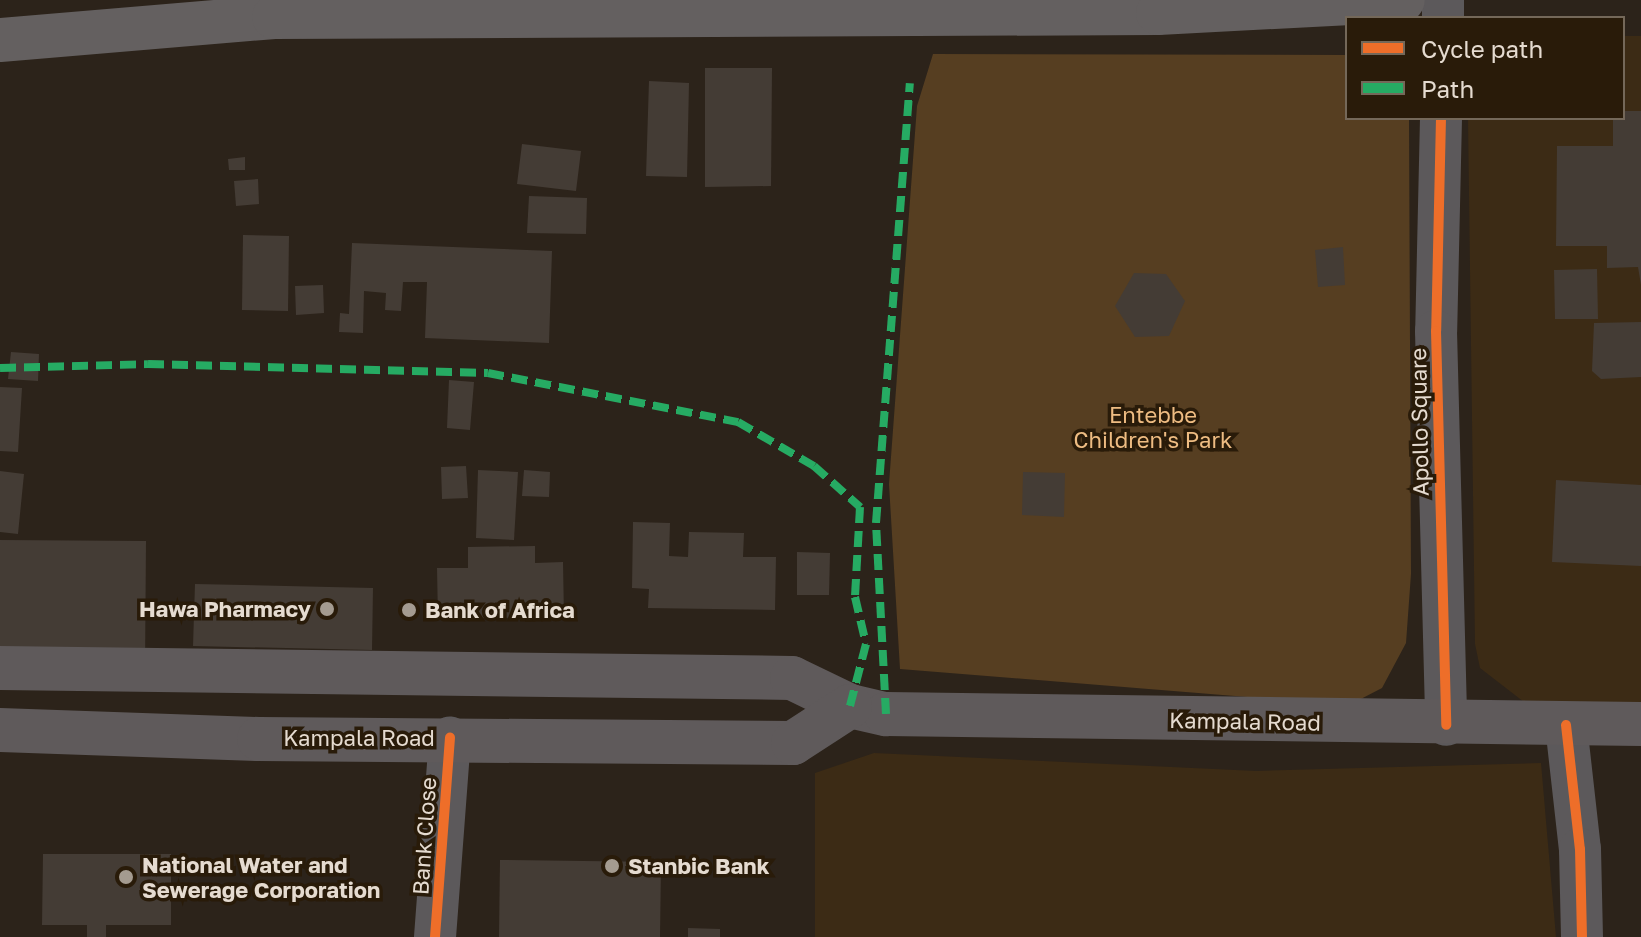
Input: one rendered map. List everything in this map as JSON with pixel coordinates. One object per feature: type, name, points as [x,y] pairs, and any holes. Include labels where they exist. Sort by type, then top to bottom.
[{"type":"highway","points":[[0,40],[274,17],[1158,13],[1403,0]]},
{"type":"main road","name":"Kampala Road","points":[[0,668],[792,678],[850,706],[886,714],[1446,725],[1641,724]]},
{"type":"main road","name":"Kampala Road","points":[[0,730],[259,739],[450,738],[793,743],[850,706]]},
{"type":"street","name":"Apollo Square","points":[[1441,120],[1436,331],[1446,725]]},
{"type":"street","points":[[1566,725],[1580,849],[1582,937]]},
{"type":"street","name":"Bank Close","points":[[435,937],[450,738]]},
{"type":"shaded area","points":[[1625,36],[1641,36],[1641,705],[1524,702],[1480,668],[1475,644],[1468,120],[1625,120]]},
{"type":"shaded area","points":[[874,753],[1256,771],[1541,763],[1556,937],[815,937],[815,773]]},
{"type":"green space","name":"Entebbe Children's Park","points":[[933,54],[1345,55],[1345,120],[1409,120],[1411,574],[1406,643],[1382,688],[1355,702],[1323,703],[900,669],[889,484],[917,106]]},
{"type":"building","points":[[705,68],[772,68],[771,186],[705,187]]},
{"type":"building","points":[[649,81],[689,83],[687,177],[646,176]]},
{"type":"building","points":[[1625,111],[1641,111],[1641,285],[1638,267],[1607,268],[1607,246],[1556,246],[1557,146],[1613,146],[1613,120],[1625,120]]},
{"type":"building","points":[[522,144],[581,151],[576,191],[517,184]]},
{"type":"building","points":[[245,157],[245,170],[229,170],[228,159]]},
{"type":"building","points":[[258,179],[259,204],[236,206],[234,181]]},
{"type":"building","points":[[529,196],[587,198],[586,234],[527,233]]},
{"type":"building","points":[[243,235],[289,236],[288,311],[242,310]]},
{"type":"building","points":[[352,243],[552,251],[549,343],[425,338],[427,282],[403,282],[401,311],[385,310],[386,293],[364,291],[363,333],[339,332],[340,313],[349,314]]},
{"type":"building","points":[[1343,247],[1345,285],[1318,287],[1315,250]]},
{"type":"building","points":[[1597,269],[1598,319],[1555,319],[1554,270]]},
{"type":"building","points":[[1134,273],[1166,274],[1185,301],[1169,336],[1135,337],[1115,306]]},
{"type":"building","points":[[323,285],[324,313],[296,315],[295,286]]},
{"type":"building","points":[[1641,322],[1641,377],[1601,379],[1592,371],[1594,323]]},
{"type":"building","points":[[11,352],[39,354],[38,381],[8,379]]},
{"type":"building","points":[[449,380],[474,382],[470,430],[447,428]]},
{"type":"building","points":[[0,387],[22,388],[18,452],[0,451]]},
{"type":"building","points":[[466,466],[468,498],[442,499],[441,467]]},
{"type":"building","points":[[478,470],[518,472],[514,540],[476,538]]},
{"type":"building","points":[[524,470],[550,472],[549,497],[522,496]]},
{"type":"building","points":[[0,471],[24,474],[18,534],[0,532]]},
{"type":"building","points":[[1023,472],[1065,473],[1064,517],[1022,515]]},
{"type":"building","points":[[1556,480],[1641,485],[1641,566],[1552,562]]},
{"type":"building","points":[[633,522],[670,523],[669,556],[688,557],[689,532],[744,533],[743,557],[776,557],[775,610],[648,608],[649,589],[632,588]]},
{"type":"building","points":[[0,540],[146,541],[145,667],[0,666]]},
{"type":"building","points":[[535,546],[535,563],[563,562],[564,617],[438,619],[437,568],[468,568],[468,547]]},
{"type":"building","points":[[797,552],[830,553],[829,595],[797,595]]},
{"type":"building","points":[[195,584],[373,588],[372,650],[193,646]]},
{"type":"building","points":[[43,854],[171,854],[171,925],[106,925],[106,937],[87,937],[87,925],[42,925]]},
{"type":"building","points":[[500,860],[661,862],[660,937],[499,937]]},
{"type":"building","points":[[688,928],[720,929],[720,937],[688,937]]},
{"type":"marked path","points":[[886,714],[876,523],[910,83]]},
{"type":"marked path","points":[[0,368],[148,364],[488,373],[738,422],[814,466],[860,507],[855,597],[866,644],[850,706]]},
{"type":"cycle path","points":[[1441,120],[1436,331],[1446,725]]},
{"type":"cycle path","points":[[1566,725],[1580,849],[1582,937]]},
{"type":"cycle path","points":[[435,937],[450,738]]},
{"type":"place","name":"Hawa Pharmacy","points":[[327,609]]},
{"type":"place","name":"Bank of Africa","points":[[409,610]]},
{"type":"place","name":"Stanbic Bank","points":[[612,866]]},
{"type":"place","name":"National Water and Sewerage Corporation","points":[[126,877]]}]
